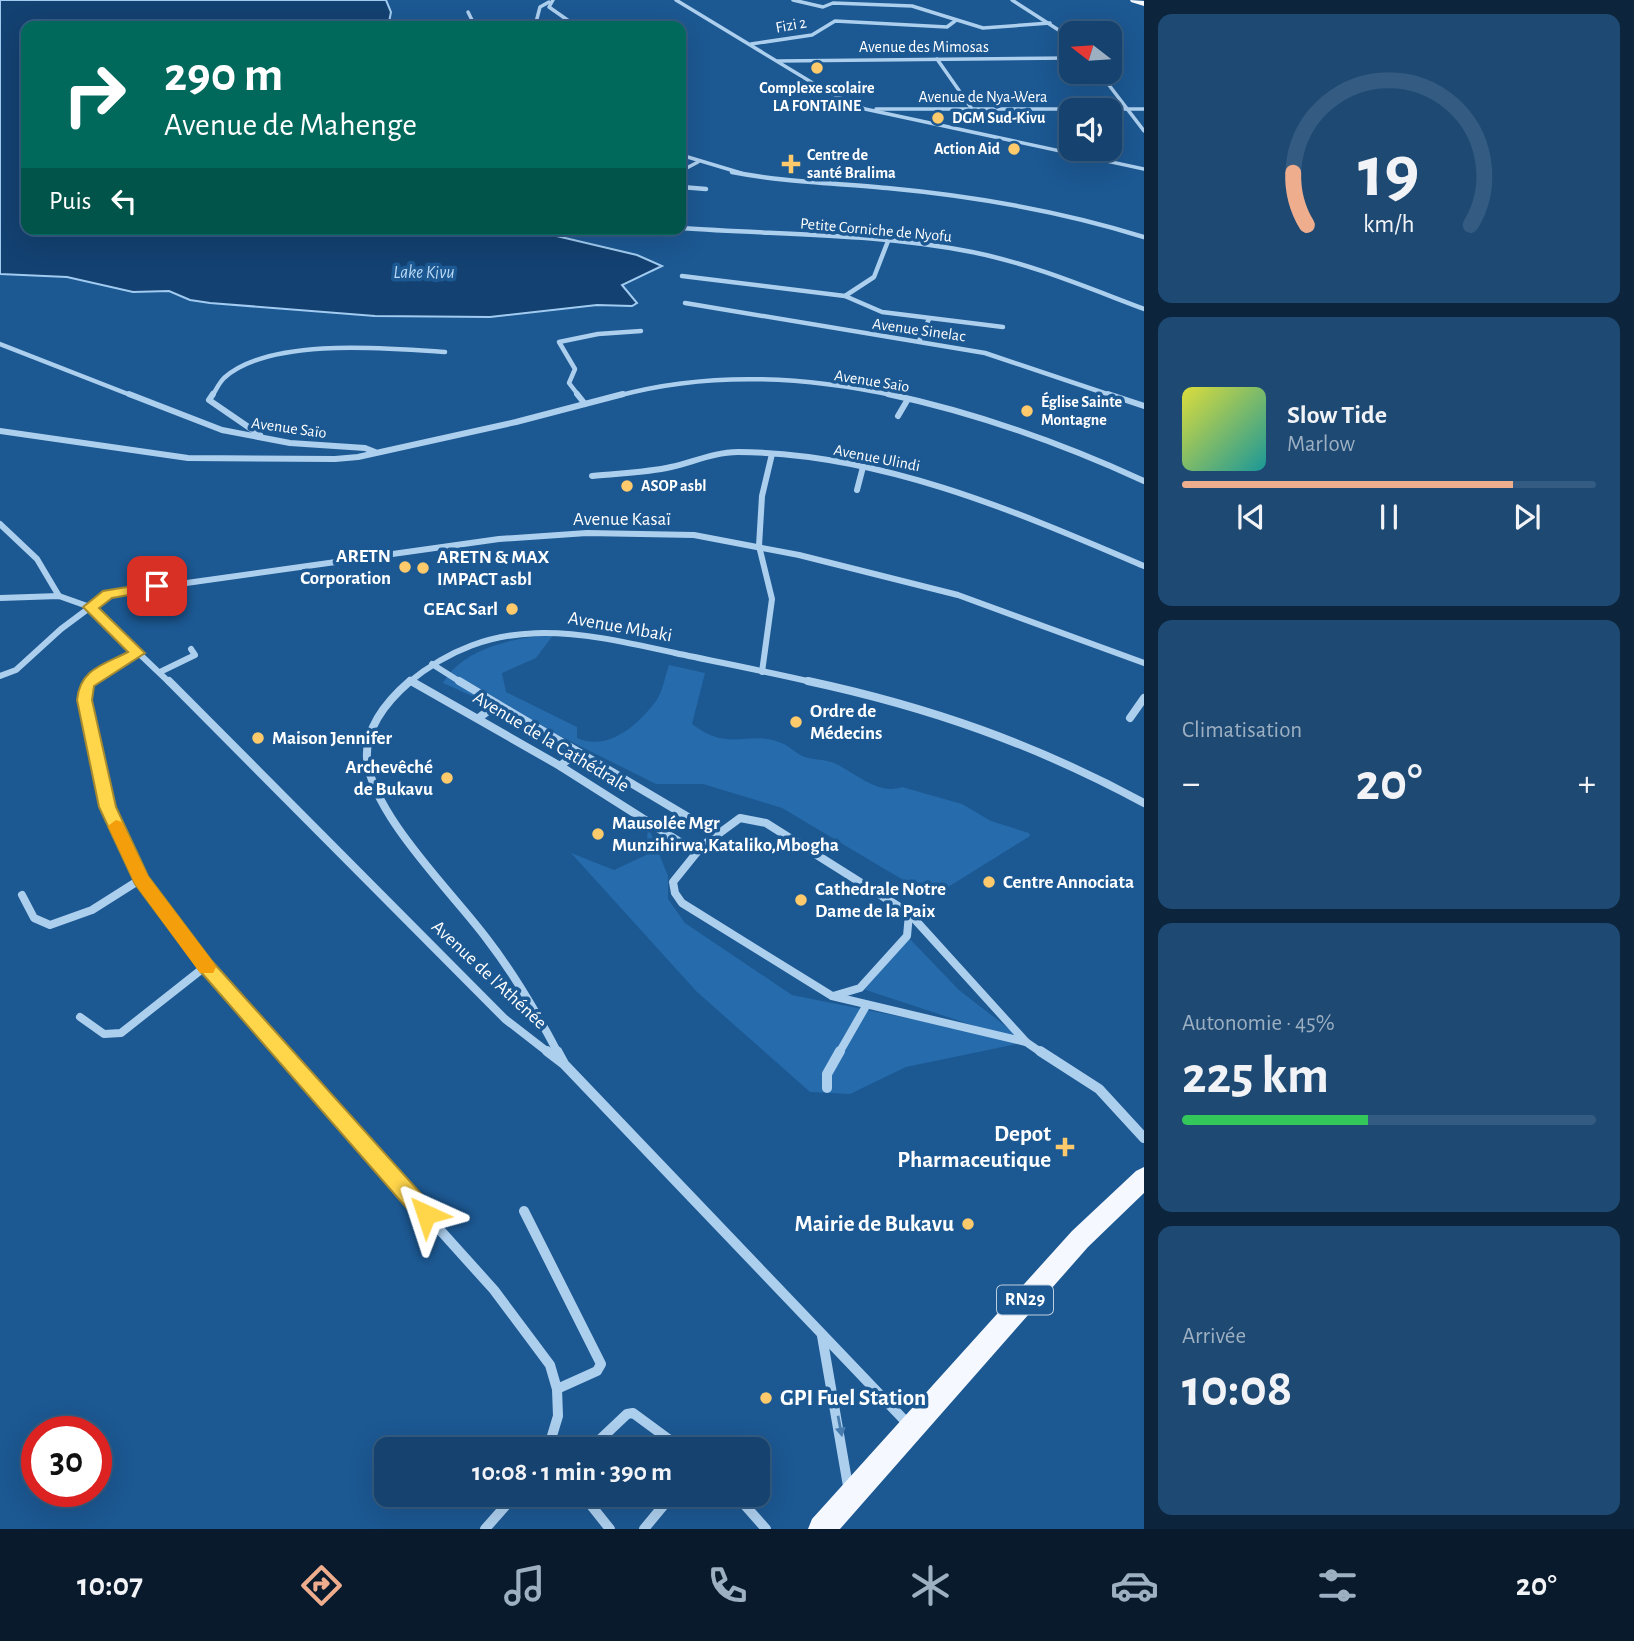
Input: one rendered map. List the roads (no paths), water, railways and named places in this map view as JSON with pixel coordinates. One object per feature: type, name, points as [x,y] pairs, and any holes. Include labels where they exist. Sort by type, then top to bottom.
[{"type":"main road","points":[[1133,0],[1144,5]]},
{"type":"main road","name":"RN29","points":[[822,1529],[1080,1239],[1144,1178]]},
{"type":"street","points":[[537,0],[544,4]]},
{"type":"street","points":[[676,0],[826,91],[865,110],[1144,169]]},
{"type":"street","name":"Fizi 2","points":[[793,0],[823,7],[833,3],[912,6],[983,28],[1050,23]]},
{"type":"street","points":[[833,3],[839,0]]},
{"type":"street","points":[[1012,0],[1059,29]]},
{"type":"street","points":[[536,21],[537,12],[544,4],[552,1]]},
{"type":"street","points":[[552,1],[549,7],[569,21]]},
{"type":"street","points":[[468,12],[472,21]]},
{"type":"street","name":"Fizi 2","points":[[750,44],[812,34],[835,21],[947,27],[955,21]]},
{"type":"street","name":"Avenue des Mimosas","points":[[777,61],[1059,58]]},
{"type":"street","points":[[937,59],[972,109]]},
{"type":"street","points":[[1108,84],[1144,131]]},
{"type":"street","name":"Avenue de Nya-Wera","points":[[865,110],[1144,109]]},
{"type":"street","points":[[686,157],[698,162],[799,180],[999,200],[1144,237]]},
{"type":"street","points":[[686,168],[698,162]]},
{"type":"street","points":[[686,187],[706,189]]},
{"type":"street","name":"Petite Corniche de Nyofu","points":[[686,228],[888,241],[972,252],[1010,261],[1144,309]]},
{"type":"street","points":[[845,296],[874,277],[888,241]]},
{"type":"street","points":[[682,276],[845,296],[882,312],[929,320],[1003,327]]},
{"type":"street","name":"Avenue Sinelac","points":[[685,303],[842,332],[919,341],[985,353],[1144,405]]},
{"type":"street","points":[[919,341],[929,320]]},
{"type":"street","points":[[585,404],[569,383],[575,369],[559,342],[598,334],[641,331]]},
{"type":"street","name":"Avenue Saïo","points":[[0,344],[222,430],[312,445],[365,448],[376,453],[497,427],[676,382],[737,379],[801,383],[908,399],[1020,430],[1144,481]]},
{"type":"street","points":[[263,438],[209,400],[214,387],[233,370],[287,352],[314,349],[445,352]]},
{"type":"street","points":[[898,416],[908,399]]},
{"type":"street","points":[[0,431],[188,458],[281,461],[358,457],[376,453]]},
{"type":"street","name":"Avenue Ulindi","points":[[592,476],[670,467],[722,453],[772,454],[863,467],[929,483],[1028,517],[1144,566]]},
{"type":"street","points":[[762,672],[772,599],[759,546],[762,496],[772,454]]},
{"type":"street","points":[[857,490],[863,467]]},
{"type":"street","points":[[0,524],[37,559],[59,596],[0,598]]},
{"type":"street","name":"Avenue Kasaï","points":[[0,676],[16,670],[108,594],[499,539],[636,533],[694,535],[759,546],[958,595],[1144,663]]},
{"type":"street","name":"Avenue de l'Athénée","points":[[59,596],[90,607],[160,672],[281,797],[505,1019],[564,1065],[911,1427]]},
{"type":"street","name":"Avenue Mbaki","points":[[564,1065],[536,1008],[487,938],[398,824],[369,777],[369,737],[378,716],[395,693],[410,680],[467,643],[494,636],[558,632],[590,635],[930,711],[1023,746],[1144,803]]},
{"type":"street","points":[[160,672],[195,654],[191,649]]},
{"type":"street","points":[[137,653],[94,676],[86,685],[85,700],[107,807],[141,880],[206,966],[494,1290],[550,1365],[557,1389],[558,1416],[552,1437]]},
{"type":"street","points":[[432,664],[576,753],[715,833]]},
{"type":"street","name":"Avenue de la Cathédrale","points":[[410,680],[480,717],[694,851]]},
{"type":"street","points":[[1130,719],[1144,698]]},
{"type":"street","points":[[480,717],[497,704]]},
{"type":"street","points":[[560,766],[576,753]]},
{"type":"street","points":[[1026,1042],[832,996],[682,903],[673,882],[694,851],[715,833],[740,818],[766,823],[909,913],[1026,1042],[1099,1090],[1144,1138]]},
{"type":"street","points":[[22,895],[34,919],[42,924],[55,925],[86,913],[141,880]]},
{"type":"street","points":[[832,996],[860,988],[908,936],[909,913]]},
{"type":"street","points":[[80,1017],[103,1035],[111,1037],[121,1033],[206,966]]},
{"type":"street","points":[[827,1088],[827,1073],[866,1006]]},
{"type":"street","points":[[524,1211],[601,1364],[597,1371],[557,1389]]},
{"type":"street","points":[[822,1335],[850,1498]]},
{"type":"street","points":[[603,1437],[627,1414],[633,1413],[666,1437]]},
{"type":"street","points":[[485,1529],[504,1507]]},
{"type":"street","points":[[592,1507],[610,1529]]},
{"type":"street","points":[[645,1529],[663,1507]]},
{"type":"street","points":[[747,1507],[766,1529]]},
{"type":"water","name":"Lake Kivu","points":[[0,0],[386,0],[391,12],[389,21],[21,21],[21,235],[552,235],[637,255],[662,266],[622,285],[637,303],[632,306],[597,305],[490,317],[375,316],[210,303],[190,300],[169,291],[133,292],[67,277],[0,274]]},
{"type":"place","name":"Complexe scolaire LA FONTAINE","points":[[817,68]]},
{"type":"place","name":"DGM Sud-Kivu","points":[[938,118]]},
{"type":"place","name":"Action Aid","points":[[1014,149]]},
{"type":"place","name":"Centre de santé Bralima","points":[[791,164]]},
{"type":"place","name":"Église Sainte Montagne","points":[[1027,411]]},
{"type":"place","name":"ASOP asbl","points":[[627,486]]},
{"type":"place","name":"ARETN Corporation","points":[[405,567]]},
{"type":"place","name":"ARETN & MAX IMPACT asbl","points":[[423,568]]},
{"type":"place","name":"GEAC Sarl","points":[[512,609]]},
{"type":"place","name":"Ordre de Médecins","points":[[796,722]]},
{"type":"place","name":"Maison Jennifer","points":[[258,738]]},
{"type":"place","name":"Archevêché de Bukavu","points":[[447,778]]},
{"type":"place","name":"Mausolée Mgr Munzihirwa,Kataliko,Mbogha","points":[[598,834]]},
{"type":"place","name":"Centre Annociata","points":[[989,882]]},
{"type":"place","name":"Cathedrale Notre Dame de la Paix","points":[[801,900]]},
{"type":"place","name":"Depot Pharmaceutique","points":[[1065,1147]]},
{"type":"place","name":"Mairie de Bukavu","points":[[968,1224]]},
{"type":"place","name":"GPI Fuel Station","points":[[766,1398]]}]
